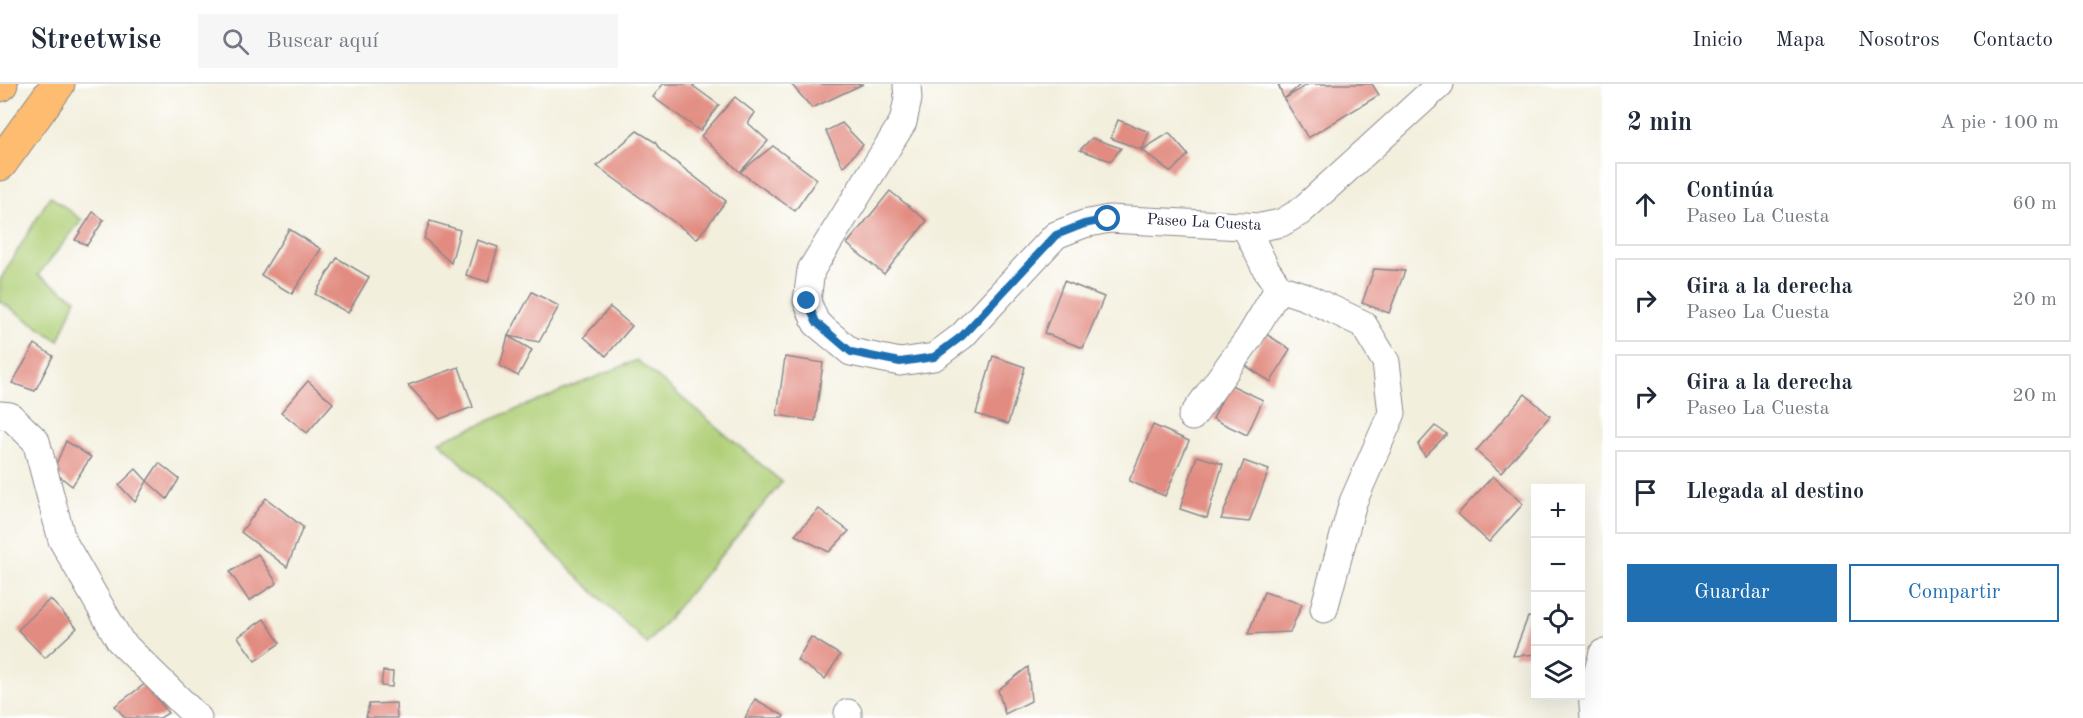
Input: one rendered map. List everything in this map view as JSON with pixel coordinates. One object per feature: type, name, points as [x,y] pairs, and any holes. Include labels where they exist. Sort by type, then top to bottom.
[{"type":"highway","points":[[0,164],[58,84]]},
{"type":"street","name":"Paseo La Cuesta","points":[[907,84],[908,99],[903,122],[812,270],[807,301],[816,322],[851,352],[900,362],[934,357],[962,336],[1056,235],[1084,224],[1108,219],[1261,227],[1281,223],[1300,212],[1440,84]]},
{"type":"street","points":[[1245,226],[1266,269],[1279,288],[1306,297],[1363,324],[1386,362],[1392,413],[1353,502],[1324,609]]},
{"type":"street","points":[[1192,417],[1249,338],[1279,288]]},
{"type":"street","points":[[0,415],[10,416],[36,441],[62,540],[120,640],[198,718]]},
{"type":"street","points":[[1594,718],[1592,692],[1603,653]]},
{"type":"green space","points":[[50,196],[82,220],[38,275],[76,299],[59,341],[0,301],[0,280]]},
{"type":"green space","points":[[637,360],[782,482],[647,644],[439,441]]},
{"type":"building","points":[[663,84],[695,84],[693,86],[719,105],[700,131],[653,97]]},
{"type":"building","points":[[791,84],[863,84],[812,108]]},
{"type":"building","points":[[1278,84],[1301,84],[1284,99]]},
{"type":"building","points":[[1308,84],[1372,84],[1379,95],[1308,138],[1284,99]]},
{"type":"building","points":[[735,97],[755,113],[748,123],[768,141],[740,172],[701,136]]},
{"type":"building","points":[[1118,120],[1149,132],[1142,150],[1111,138]]},
{"type":"building","points":[[842,123],[863,145],[843,167],[826,131]]},
{"type":"building","points":[[637,131],[655,142],[660,150],[726,201],[697,239],[597,166]]},
{"type":"building","points":[[1169,133],[1188,155],[1171,172],[1142,150]]},
{"type":"building","points":[[1092,138],[1121,148],[1111,161],[1080,150]]},
{"type":"building","points":[[773,146],[817,179],[795,211],[740,172]]},
{"type":"building","points":[[890,191],[927,221],[884,274],[847,244]]},
{"type":"building","points":[[93,212],[104,220],[87,245],[75,240]]},
{"type":"building","points":[[430,221],[460,230],[451,263],[424,238]]},
{"type":"building","points":[[289,229],[321,249],[292,294],[261,275]]},
{"type":"building","points":[[477,240],[498,247],[488,282],[466,275]]},
{"type":"building","points":[[337,258],[369,277],[348,313],[315,294]]},
{"type":"building","points":[[1374,269],[1405,271],[1389,313],[1362,303]]},
{"type":"building","points":[[1064,281],[1104,297],[1083,348],[1044,333]]},
{"type":"building","points":[[532,292],[559,306],[539,342],[508,336]]},
{"type":"building","points":[[610,307],[632,326],[606,356],[584,337]]},
{"type":"building","points":[[1266,334],[1290,349],[1271,382],[1246,366]]},
{"type":"building","points":[[508,336],[532,350],[518,376],[500,366]]},
{"type":"building","points":[[35,344],[53,356],[35,391],[12,383]]},
{"type":"building","points":[[993,356],[1025,367],[1008,424],[976,414]]},
{"type":"building","points":[[785,357],[823,363],[815,421],[777,415]]},
{"type":"building","points":[[459,367],[473,407],[440,419],[408,385]]},
{"type":"building","points":[[308,381],[333,403],[307,433],[281,412]]},
{"type":"building","points":[[1229,384],[1263,400],[1247,435],[1213,419]]},
{"type":"building","points":[[1525,394],[1550,416],[1501,473],[1476,451]]},
{"type":"building","points":[[1153,425],[1189,441],[1165,496],[1129,481]]},
{"type":"building","points":[[1435,426],[1447,434],[1425,456],[1418,445]]},
{"type":"building","points":[[66,441],[91,457],[72,486],[53,471]]},
{"type":"building","points":[[1197,456],[1223,464],[1207,518],[1180,509]]},
{"type":"building","points":[[1244,461],[1269,470],[1249,522],[1221,519]]},
{"type":"building","points":[[159,463],[179,479],[167,499],[147,481]]},
{"type":"building","points":[[136,469],[147,481],[135,502],[119,485]]},
{"type":"building","points":[[1493,476],[1523,504],[1489,542],[1458,514]]},
{"type":"building","points":[[266,498],[303,527],[287,567],[241,532]]},
{"type":"building","points":[[819,509],[849,531],[829,552],[795,535]]},
{"type":"building","points":[[258,554],[277,583],[249,601],[230,572]]},
{"type":"building","points":[[1264,592],[1302,604],[1290,632],[1248,634]]},
{"type":"building","points":[[50,599],[77,628],[45,658],[18,630]]},
{"type":"building","points":[[1528,617],[1531,617],[1531,654],[1513,656]]},
{"type":"building","points":[[264,619],[280,643],[255,661],[238,637]]},
{"type":"building","points":[[811,637],[840,655],[825,679],[797,660]]},
{"type":"building","points":[[1028,667],[1031,701],[1005,714],[998,690]]},
{"type":"building","points":[[383,671],[393,672],[392,687],[381,686]]},
{"type":"building","points":[[146,683],[168,713],[160,718],[125,718],[115,706]]},
{"type":"building","points":[[755,699],[784,716],[783,718],[745,718]]},
{"type":"building","points":[[396,703],[397,718],[366,718],[369,704]]},
{"type":"route","points":[[807,301],[816,322],[851,352],[900,362],[934,357],[962,336],[1056,235],[1084,224],[1108,219]]}]
